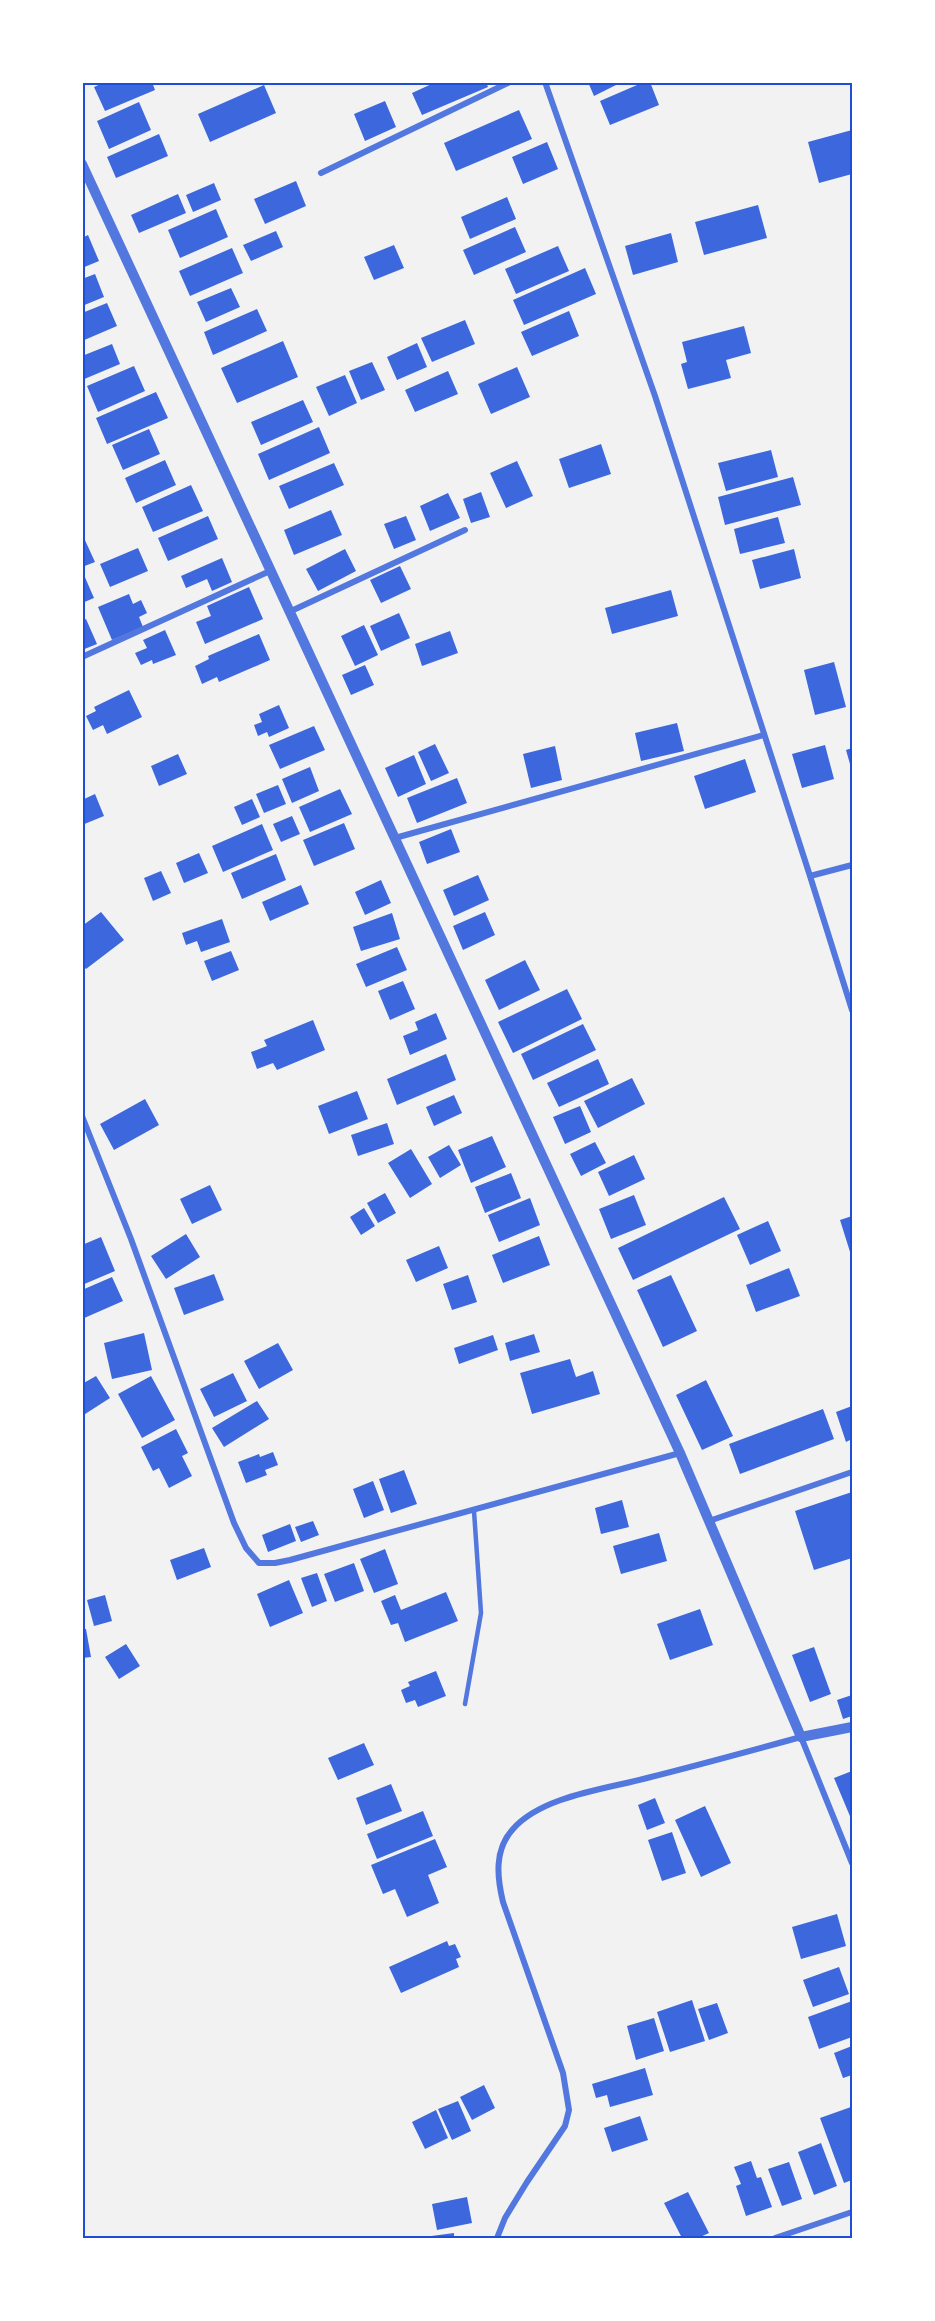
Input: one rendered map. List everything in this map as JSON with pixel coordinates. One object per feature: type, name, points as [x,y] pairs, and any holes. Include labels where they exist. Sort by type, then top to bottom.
[{"type":"street","points":[[321,173],[510,82]]},
{"type":"street","points":[[545,82],[710,561],[852,1010]]},
{"type":"street","points":[[82,164],[680,1453],[852,1863]]},
{"type":"street","points":[[289,612],[465,530]]},
{"type":"street","points":[[82,657],[270,571]]},
{"type":"street","points":[[395,837],[764,735]]},
{"type":"street","points":[[810,876],[852,865]]},
{"type":"street","points":[[82,1116],[132,1239],[234,1523],[253,1558],[259,1563],[275,1563],[474,1511],[680,1453]]},
{"type":"street","points":[[709,1521],[852,1472]]},
{"type":"street","points":[[497,2238],[505,2218],[565,2126],[569,2110],[563,2073],[503,1902],[497,1878],[502,1847],[512,1830],[539,1809],[597,1790],[801,1737],[852,1727]]},
{"type":"street","points":[[775,2238],[852,2212]]},
{"type":"lane","points":[[465,1704],[482,1613],[474,1511]]},
{"type":"building","points":[[105,82],[152,82],[155,90],[105,111],[94,87]]},
{"type":"building","points":[[436,82],[486,82],[488,87],[422,115],[412,93]]},
{"type":"building","points":[[588,82],[622,82],[594,96]]},
{"type":"building","points":[[644,82],[650,82],[659,105],[610,125],[600,101]]},
{"type":"building","points":[[264,85],[276,113],[210,142],[198,114]]},
{"type":"building","points":[[385,101],[396,127],[365,141],[354,114]]},
{"type":"building","points":[[139,102],[151,130],[109,149],[97,121]]},
{"type":"building","points":[[519,110],[532,139],[456,171],[444,143]]},
{"type":"building","points":[[852,130],[852,174],[819,183],[808,142]]},
{"type":"building","points":[[159,134],[168,156],[116,178],[107,157]]},
{"type":"building","points":[[547,142],[558,169],[523,184],[512,157]]},
{"type":"building","points":[[296,181],[306,206],[265,224],[254,199]]},
{"type":"building","points":[[214,183],[221,200],[193,212],[186,195]]},
{"type":"building","points":[[178,194],[186,213],[139,233],[131,215]]},
{"type":"building","points":[[507,197],[516,219],[470,239],[461,217]]},
{"type":"building","points":[[758,205],[767,238],[704,255],[695,222]]},
{"type":"building","points":[[216,209],[228,237],[180,258],[168,230]]},
{"type":"building","points":[[515,227],[526,252],[474,275],[463,250]]},
{"type":"building","points":[[276,231],[283,247],[251,261],[243,245]]},
{"type":"building","points":[[671,233],[678,262],[633,275],[625,246]]},
{"type":"building","points":[[88,235],[99,261],[82,268],[82,238]]},
{"type":"building","points":[[394,245],[404,268],[374,280],[364,257]]},
{"type":"building","points":[[558,246],[569,271],[516,294],[505,269]]},
{"type":"building","points":[[232,248],[243,273],[190,296],[179,271]]},
{"type":"building","points":[[585,268],[596,294],[524,325],[513,300]]},
{"type":"building","points":[[95,274],[104,297],[82,306],[82,279]]},
{"type":"building","points":[[231,288],[240,307],[206,322],[197,302]]},
{"type":"building","points":[[107,303],[117,326],[82,341],[82,313]]},
{"type":"building","points":[[257,309],[267,331],[213,355],[204,332]]},
{"type":"building","points":[[569,311],[579,336],[532,356],[521,332]]},
{"type":"building","points":[[465,320],[475,344],[432,362],[421,338]]},
{"type":"building","points":[[744,326],[751,353],[726,360],[731,378],[688,389],[681,364],[687,362],[682,342]]},
{"type":"building","points":[[283,341],[298,377],[237,403],[221,368]]},
{"type":"building","points":[[417,343],[427,367],[397,380],[387,357]]},
{"type":"building","points":[[112,344],[120,364],[82,380],[82,356]]},
{"type":"building","points":[[372,362],[385,390],[361,400],[349,371]]},
{"type":"building","points":[[134,366],[145,391],[98,412],[87,386]]},
{"type":"building","points":[[517,367],[530,397],[491,414],[478,384]]},
{"type":"building","points":[[448,371],[458,394],[415,412],[405,390]]},
{"type":"building","points":[[345,375],[357,403],[329,416],[316,387]]},
{"type":"building","points":[[156,392],[168,418],[107,444],[96,418]]},
{"type":"building","points":[[303,400],[313,422],[261,445],[251,422]]},
{"type":"building","points":[[319,427],[330,453],[269,480],[258,454]]},
{"type":"building","points":[[149,429],[160,454],[123,470],[112,445]]},
{"type":"building","points":[[601,444],[611,474],[569,488],[559,459]]},
{"type":"building","points":[[771,450],[778,477],[726,491],[718,463]]},
{"type":"building","points":[[165,460],[176,485],[136,503],[125,478]]},
{"type":"building","points":[[517,461],[533,496],[506,508],[490,473]]},
{"type":"building","points":[[334,463],[344,485],[289,509],[279,486]]},
{"type":"building","points":[[793,477],[801,505],[725,525],[718,497]]},
{"type":"building","points":[[191,485],[203,511],[153,532],[142,507]]},
{"type":"building","points":[[481,492],[490,517],[471,523],[463,499]]},
{"type":"building","points":[[448,493],[460,518],[430,531],[420,506]]},
{"type":"building","points":[[331,510],[342,535],[294,555],[284,530]]},
{"type":"building","points":[[208,516],[218,539],[168,561],[158,538]]},
{"type":"building","points":[[406,516],[416,540],[394,549],[384,524]]},
{"type":"building","points":[[778,517],[785,543],[740,554],[734,529]]},
{"type":"building","points":[[84,538],[95,562],[82,567],[82,539]]},
{"type":"building","points":[[138,548],[148,571],[110,587],[100,564]]},
{"type":"building","points":[[345,549],[356,571],[318,591],[306,569]]},
{"type":"building","points":[[794,549],[801,578],[760,589],[752,560]]},
{"type":"building","points":[[222,558],[232,582],[212,591],[207,579],[186,588],[181,576]]},
{"type":"building","points":[[400,566],[411,589],[381,603],[370,580]]},
{"type":"building","points":[[84,575],[94,598],[82,603],[82,576]]},
{"type":"building","points":[[249,587],[263,619],[205,644],[196,622],[211,616],[207,606]]},
{"type":"building","points":[[671,590],[678,616],[612,634],[605,608]]},
{"type":"building","points":[[129,594],[133,604],[141,600],[147,613],[139,617],[143,627],[112,640],[98,607]]},
{"type":"building","points":[[399,613],[410,638],[381,651],[370,626]]},
{"type":"building","points":[[86,619],[97,644],[82,650],[82,621]]},
{"type":"building","points":[[364,625],[378,655],[355,666],[341,636]]},
{"type":"building","points":[[165,630],[176,655],[153,664],[152,660],[141,665],[135,653],[147,648],[143,640]]},
{"type":"building","points":[[450,631],[458,653],[422,666],[415,644]]},
{"type":"building","points":[[259,634],[270,660],[219,682],[217,677],[202,684],[195,666],[209,659],[208,656]]},
{"type":"building","points":[[834,662],[846,707],[815,715],[804,670]]},
{"type":"building","points":[[365,665],[374,685],[351,695],[342,675]]},
{"type":"building","points":[[129,690],[142,717],[107,734],[103,725],[93,730],[86,716],[96,711],[94,707]]},
{"type":"building","points":[[279,705],[289,728],[269,737],[267,732],[258,736],[254,725],[262,722],[259,714]]},
{"type":"building","points":[[677,723],[684,751],[641,761],[635,733]]},
{"type":"building","points":[[314,726],[325,750],[280,769],[269,745]]},
{"type":"building","points":[[435,744],[449,773],[431,781],[418,752]]},
{"type":"building","points":[[825,745],[834,779],[802,788],[792,754]]},
{"type":"building","points":[[555,746],[562,780],[531,788],[523,754]]},
{"type":"building","points":[[852,748],[852,771],[846,750]]},
{"type":"building","points":[[178,754],[187,774],[159,786],[151,766]]},
{"type":"building","points":[[414,755],[426,784],[398,797],[385,768]]},
{"type":"building","points":[[745,759],[756,792],[705,809],[694,776]]},
{"type":"building","points":[[310,767],[319,791],[292,803],[282,779]]},
{"type":"building","points":[[457,778],[467,803],[417,823],[407,798]]},
{"type":"building","points":[[278,785],[286,804],[264,813],[256,794]]},
{"type":"building","points":[[340,789],[352,814],[310,832],[299,807]]},
{"type":"building","points":[[95,794],[104,816],[82,825],[82,800]]},
{"type":"building","points":[[252,799],[260,817],[242,825],[234,807]]},
{"type":"building","points":[[292,816],[300,834],[281,842],[273,824]]},
{"type":"building","points":[[344,823],[355,849],[314,866],[303,840]]},
{"type":"building","points":[[262,824],[273,850],[223,872],[212,846]]},
{"type":"building","points":[[451,829],[460,852],[427,864],[419,842]]},
{"type":"building","points":[[199,853],[208,873],[184,883],[176,863]]},
{"type":"building","points":[[276,854],[286,880],[242,899],[231,873]]},
{"type":"building","points":[[161,871],[171,893],[153,901],[144,878]]},
{"type":"building","points":[[478,875],[489,900],[454,916],[443,890]]},
{"type":"building","points":[[381,880],[391,903],[365,915],[355,892]]},
{"type":"building","points":[[301,885],[309,904],[270,921],[262,902]]},
{"type":"building","points":[[101,912],[124,940],[86,969],[82,965],[82,926]]},
{"type":"building","points":[[485,912],[495,935],[463,950],[453,926]]},
{"type":"building","points":[[392,913],[400,939],[361,951],[353,927]]},
{"type":"building","points":[[222,919],[230,942],[201,952],[197,941],[186,945],[182,933]]},
{"type":"building","points":[[397,947],[407,970],[366,987],[356,964]]},
{"type":"building","points":[[231,951],[239,970],[212,981],[204,961]]},
{"type":"building","points":[[525,960],[540,990],[499,1010],[485,980]]},
{"type":"building","points":[[403,981],[415,1009],[390,1020],[378,991]]},
{"type":"building","points":[[567,989],[582,1019],[513,1053],[498,1022]]},
{"type":"building","points":[[436,1013],[447,1039],[410,1055],[403,1036],[418,1030],[415,1022]]},
{"type":"building","points":[[313,1020],[325,1050],[277,1070],[273,1063],[257,1069],[251,1052],[267,1046],[264,1040]]},
{"type":"building","points":[[583,1024],[596,1050],[533,1080],[521,1054]]},
{"type":"building","points":[[446,1054],[456,1080],[397,1105],[387,1079]]},
{"type":"building","points":[[598,1059],[609,1084],[559,1107],[547,1083]]},
{"type":"building","points":[[632,1078],[645,1104],[598,1128],[584,1101]]},
{"type":"building","points":[[357,1091],[368,1119],[329,1134],[318,1106]]},
{"type":"building","points":[[454,1095],[462,1113],[434,1126],[426,1107]]},
{"type":"building","points":[[145,1099],[159,1125],[114,1150],[100,1124]]},
{"type":"building","points":[[580,1106],[591,1132],[565,1144],[553,1117]]},
{"type":"building","points":[[387,1123],[394,1144],[358,1156],[351,1135]]},
{"type":"building","points":[[492,1136],[506,1167],[471,1183],[458,1150]]},
{"type":"building","points":[[595,1142],[606,1163],[581,1176],[570,1154]]},
{"type":"building","points":[[449,1145],[461,1165],[440,1178],[428,1157]]},
{"type":"building","points":[[411,1149],[432,1184],[410,1198],[388,1163]]},
{"type":"building","points":[[634,1155],[645,1179],[609,1196],[598,1172]]},
{"type":"building","points":[[511,1173],[521,1198],[485,1213],[475,1187]]},
{"type":"building","points":[[210,1185],[222,1210],[192,1224],[180,1199]]},
{"type":"building","points":[[385,1193],[396,1213],[378,1223],[367,1203]]},
{"type":"building","points":[[634,1195],[646,1225],[611,1239],[599,1209]]},
{"type":"building","points":[[724,1197],[740,1229],[633,1280],[618,1248]]},
{"type":"building","points":[[530,1198],[540,1225],[499,1242],[488,1215]]},
{"type":"building","points":[[364,1208],[375,1226],[361,1235],[350,1217]]},
{"type":"building","points":[[852,1216],[852,1254],[851,1255],[840,1220]]},
{"type":"building","points":[[768,1221],[781,1251],[750,1265],[737,1235]]},
{"type":"building","points":[[186,1234],[200,1257],[166,1279],[151,1256]]},
{"type":"building","points":[[539,1236],[550,1265],[503,1283],[492,1255]]},
{"type":"building","points":[[101,1237],[115,1271],[82,1285],[82,1245]]},
{"type":"building","points":[[439,1246],[448,1268],[416,1282],[406,1260]]},
{"type":"building","points":[[789,1268],[800,1296],[756,1312],[746,1285]]},
{"type":"building","points":[[214,1274],[224,1300],[184,1315],[174,1288]]},
{"type":"building","points":[[468,1275],[477,1302],[452,1310],[443,1284]]},
{"type":"building","points":[[671,1275],[697,1331],[663,1347],[637,1290]]},
{"type":"building","points":[[112,1277],[123,1301],[82,1319],[82,1290]]},
{"type":"building","points":[[144,1333],[152,1370],[112,1379],[104,1343]]},
{"type":"building","points":[[534,1334],[540,1352],[510,1361],[505,1343]]},
{"type":"building","points":[[493,1335],[498,1350],[459,1364],[454,1348]]},
{"type":"building","points":[[278,1343],[293,1370],[259,1389],[244,1361]]},
{"type":"building","points":[[570,1359],[576,1377],[593,1371],[600,1394],[532,1414],[520,1373]]},
{"type":"building","points":[[233,1373],[247,1401],[214,1417],[200,1389]]},
{"type":"building","points":[[96,1376],[110,1398],[82,1416],[82,1384]]},
{"type":"building","points":[[151,1376],[175,1420],[142,1438],[118,1394]]},
{"type":"building","points":[[706,1380],[733,1436],[702,1450],[676,1395]]},
{"type":"building","points":[[257,1401],[269,1419],[224,1447],[212,1428]]},
{"type":"building","points":[[852,1406],[852,1439],[846,1442],[836,1412]]},
{"type":"building","points":[[823,1409],[834,1439],[740,1474],[729,1444]]},
{"type":"building","points":[[176,1429],[188,1453],[182,1456],[192,1476],[169,1488],[159,1468],[153,1471],[141,1447]]},
{"type":"building","points":[[273,1452],[278,1465],[265,1470],[267,1475],[246,1483],[238,1462],[259,1454],[260,1457]]},
{"type":"building","points":[[404,1470],[417,1504],[391,1513],[379,1479]]},
{"type":"building","points":[[373,1481],[384,1510],[364,1518],[353,1489]]},
{"type":"building","points":[[852,1492],[852,1558],[814,1570],[795,1511]]},
{"type":"building","points":[[622,1500],[629,1527],[601,1534],[595,1508]]},
{"type":"building","points":[[313,1521],[319,1535],[301,1542],[295,1527]]},
{"type":"building","points":[[290,1524],[296,1541],[268,1552],[262,1535]]},
{"type":"building","points":[[659,1533],[667,1561],[621,1574],[613,1546]]},
{"type":"building","points":[[204,1548],[211,1567],[177,1580],[170,1560]]},
{"type":"building","points":[[385,1549],[398,1584],[374,1593],[360,1559]]},
{"type":"building","points":[[354,1563],[364,1591],[335,1602],[324,1574]]},
{"type":"building","points":[[317,1573],[327,1601],[312,1607],[301,1578]]},
{"type":"building","points":[[289,1580],[303,1613],[270,1627],[257,1594]]},
{"type":"building","points":[[446,1592],[458,1621],[405,1642],[398,1623],[391,1625],[381,1601],[395,1595],[401,1610]]},
{"type":"building","points":[[105,1595],[112,1621],[94,1626],[87,1600]]},
{"type":"building","points":[[700,1609],[713,1645],[670,1660],[657,1624]]},
{"type":"building","points":[[82,1629],[86,1629],[91,1657],[82,1658]]},
{"type":"building","points":[[126,1644],[140,1666],[119,1679],[105,1657]]},
{"type":"building","points":[[814,1647],[831,1694],[810,1702],[792,1655]]},
{"type":"building","points":[[436,1671],[446,1696],[418,1707],[415,1700],[406,1703],[401,1690],[410,1686],[408,1682]]},
{"type":"building","points":[[852,1695],[852,1716],[843,1719],[837,1700]]},
{"type":"building","points":[[364,1743],[374,1765],[338,1780],[328,1758]]},
{"type":"building","points":[[852,1771],[852,1821],[834,1778]]},
{"type":"building","points":[[391,1784],[402,1811],[366,1825],[356,1798]]},
{"type":"building","points":[[655,1798],[665,1823],[647,1830],[638,1805]]},
{"type":"building","points":[[705,1806],[731,1863],[701,1877],[675,1820]]},
{"type":"building","points":[[423,1811],[433,1836],[377,1859],[367,1834]]},
{"type":"building","points":[[672,1832],[686,1873],[662,1881],[648,1840]]},
{"type":"building","points":[[435,1839],[447,1867],[428,1875],[439,1903],[407,1917],[395,1889],[383,1894],[371,1865]]},
{"type":"building","points":[[837,1914],[846,1946],[801,1959],[792,1927]]},
{"type":"building","points":[[447,1941],[449,1946],[455,1944],[461,1957],[456,1959],[459,1967],[401,1993],[389,1967]]},
{"type":"building","points":[[839,1967],[849,1994],[813,2007],[803,1980]]},
{"type":"building","points":[[692,2000],[705,2041],[670,2052],[657,2012]]},
{"type":"building","points":[[852,2001],[852,2037],[819,2049],[808,2017]]},
{"type":"building","points":[[717,2003],[728,2033],[709,2040],[698,2009]]},
{"type":"building","points":[[654,2018],[664,2051],[636,2060],[627,2026]]},
{"type":"building","points":[[852,2046],[852,2075],[843,2078],[834,2053]]},
{"type":"building","points":[[645,2068],[653,2095],[610,2107],[607,2095],[596,2098],[592,2084]]},
{"type":"building","points":[[484,2085],[495,2108],[472,2120],[460,2097]]},
{"type":"building","points":[[458,2101],[471,2131],[452,2140],[438,2109]]},
{"type":"building","points":[[851,2107],[852,2180],[844,2183],[820,2118]]},
{"type":"building","points":[[436,2110],[448,2138],[425,2149],[412,2122]]},
{"type":"building","points":[[640,2116],[648,2140],[612,2152],[604,2128]]},
{"type":"building","points":[[821,2143],[837,2186],[814,2195],[798,2152]]},
{"type":"building","points":[[751,2161],[757,2178],[761,2177],[772,2207],[746,2216],[736,2186],[741,2184],[734,2167]]},
{"type":"building","points":[[789,2162],[802,2199],[782,2206],[768,2169]]},
{"type":"building","points":[[688,2192],[709,2233],[698,2238],[682,2238],[664,2203]]},
{"type":"building","points":[[467,2197],[472,2223],[437,2230],[432,2204]]},
{"type":"building","points":[[454,2233],[454,2238],[424,2238],[424,2237]]}]
